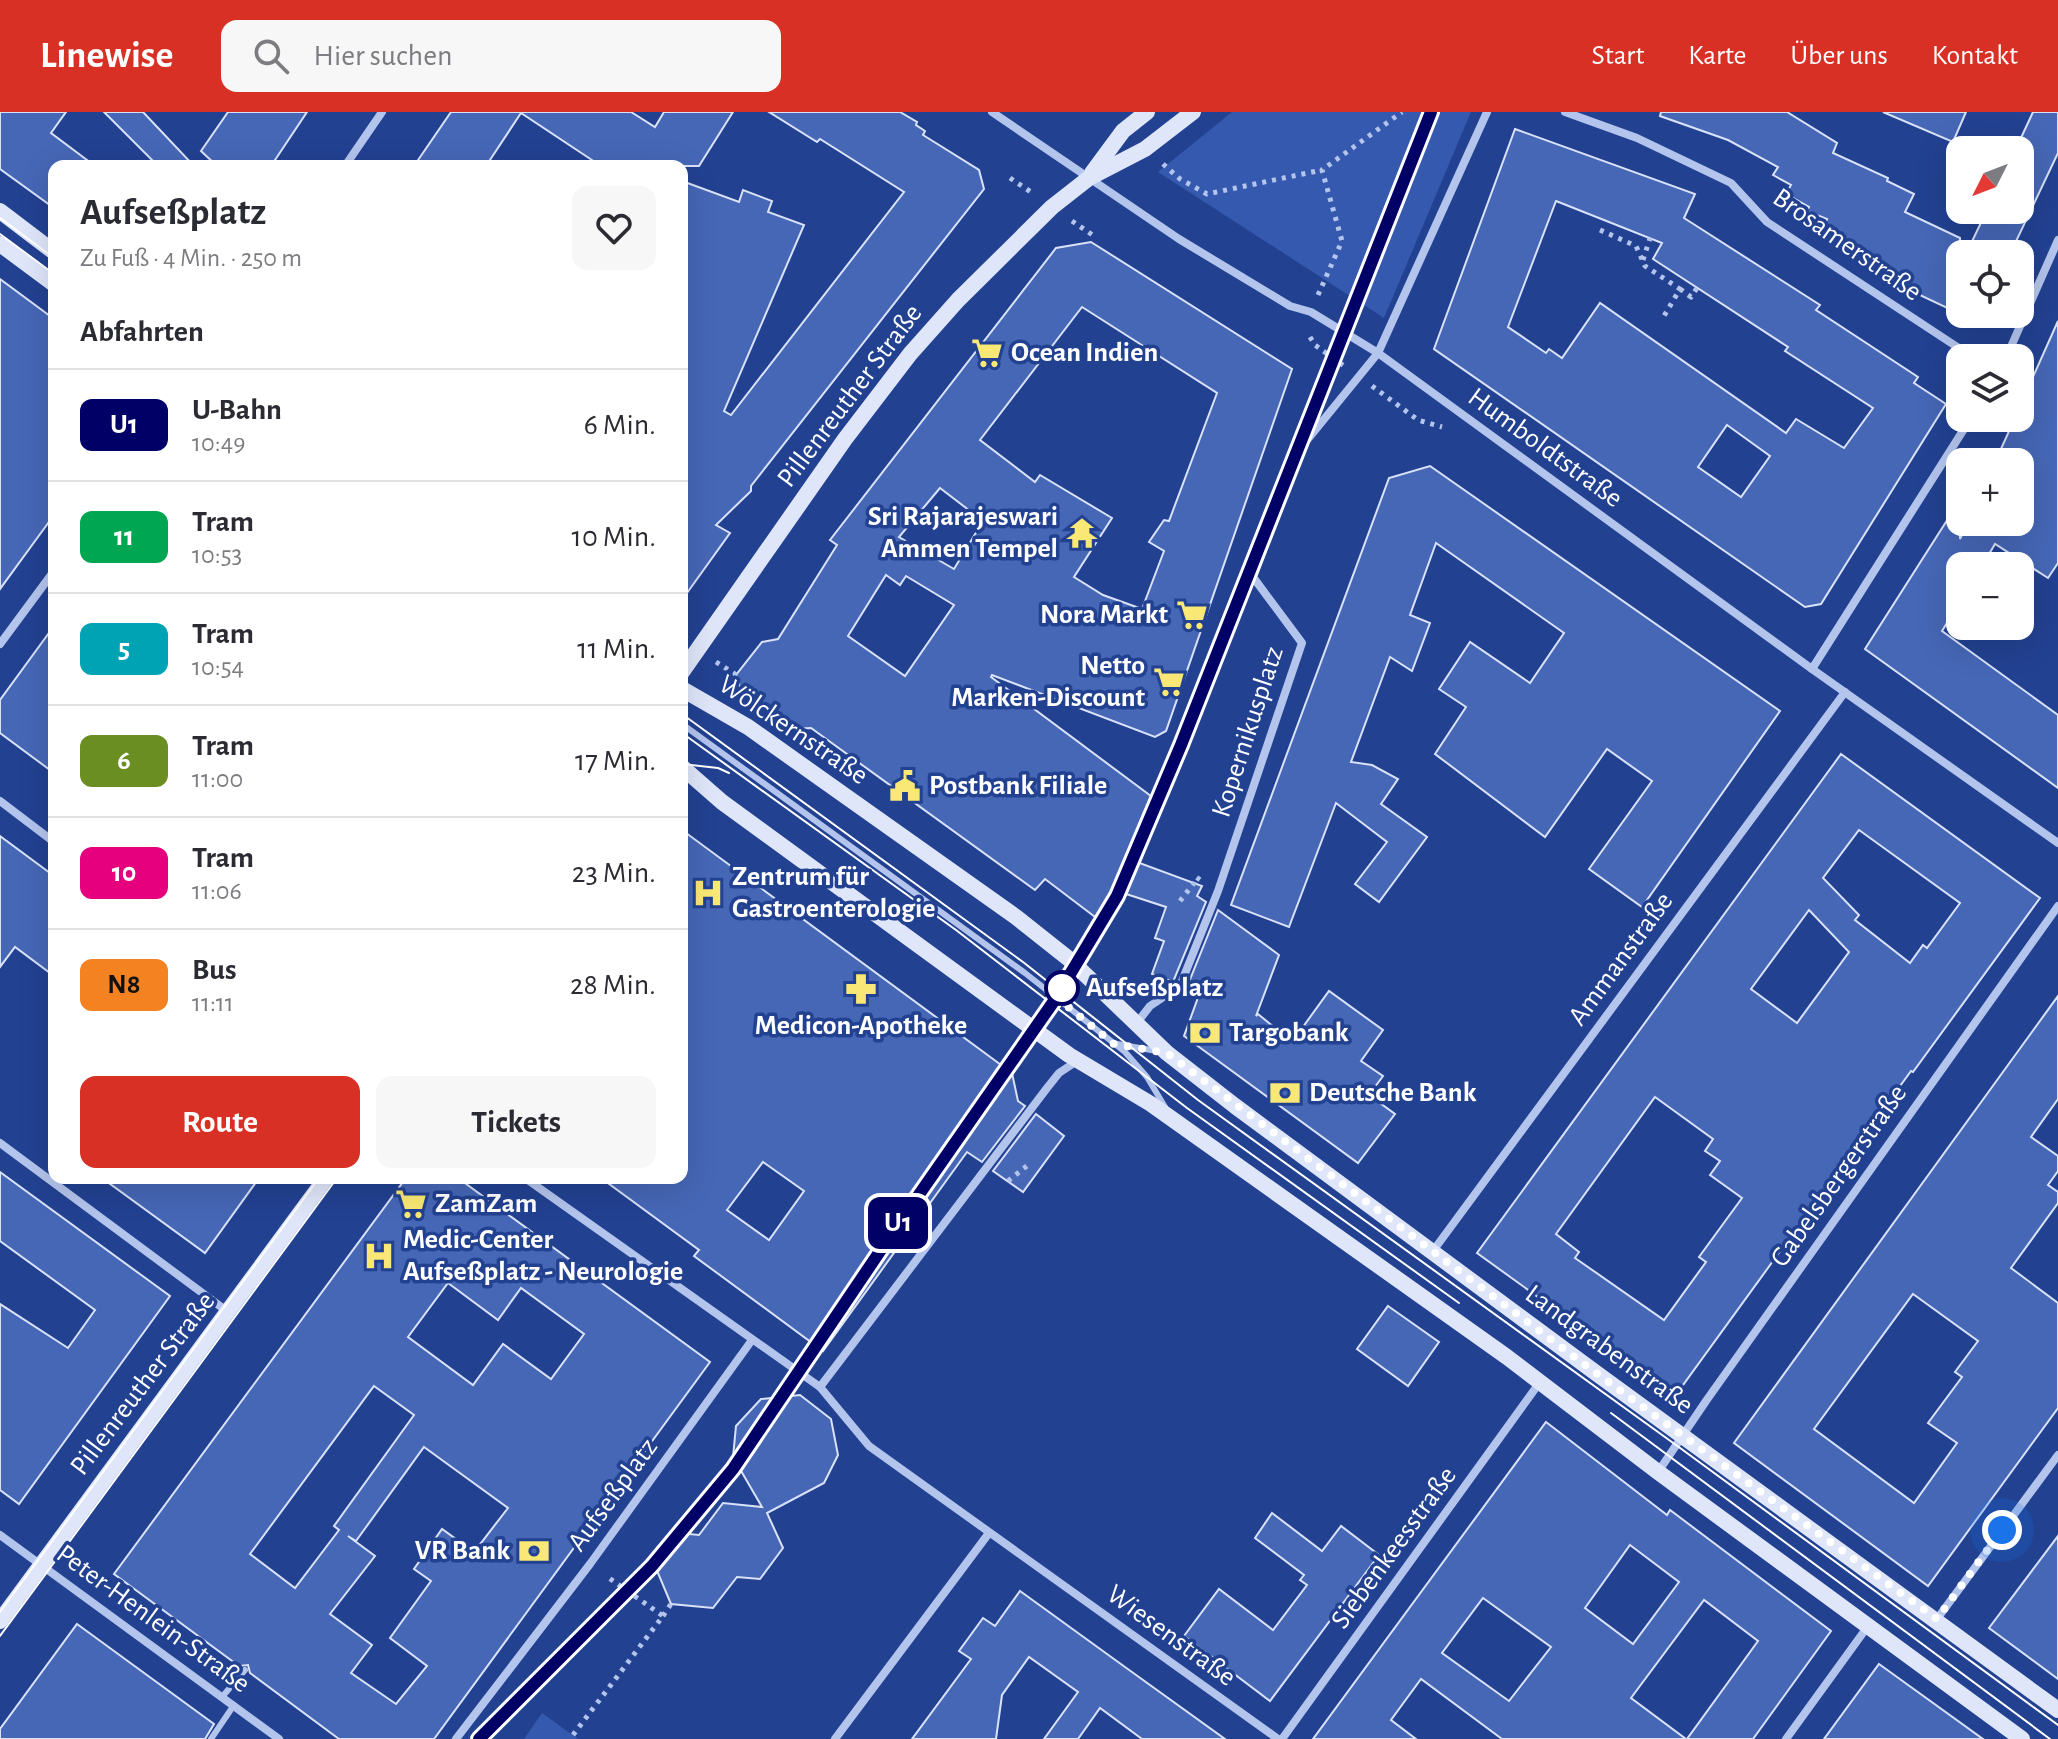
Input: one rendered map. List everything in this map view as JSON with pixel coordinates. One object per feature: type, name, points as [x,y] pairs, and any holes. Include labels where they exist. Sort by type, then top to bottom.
[{"type":"main road","name":"Pillenreuther Straße","points":[[1089,178],[1123,131],[1147,112]]},
{"type":"main road","name":"Pillenreuther Straße","points":[[688,663],[845,439],[910,354],[1011,244],[1052,207],[1089,178],[1145,149],[1193,112]]},
{"type":"main road","points":[[0,211],[48,247]]},
{"type":"main road","points":[[0,244],[48,280]]},
{"type":"main road","name":"Wölckernstraße","points":[[688,692],[748,727],[1016,917],[1069,959],[1135,1025]]},
{"type":"main road","points":[[688,772],[722,802],[1077,1061],[1173,1120],[1540,1382],[2022,1739]]},
{"type":"main road","name":"Landgrabenstraße","points":[[1135,1025],[1167,1053],[1682,1436],[2058,1710]]},
{"type":"main road","name":"Pillenreuther Straße","points":[[0,1621],[322,1184]]},
{"type":"street","points":[[349,160],[382,112]]},
{"type":"street","name":"Humboldtstraße","points":[[992,112],[1179,239],[1290,306],[1311,312],[1378,353],[1812,669],[2058,843]]},
{"type":"street","name":"Kopernikusplatz","points":[[1135,1025],[1150,1006],[1180,986],[1218,891],[1302,643],[1253,577],[1303,445],[1378,353],[1487,112]]},
{"type":"street","name":"Brosamerstraße","points":[[1565,112],[1637,138],[1731,183],[1767,222],[1953,344]]},
{"type":"street","points":[[2012,344],[2058,240]]},
{"type":"street","points":[[1812,669],[1962,432]]},
{"type":"street","points":[[0,644],[48,579]]},
{"type":"street","name":"Ammanstraße","points":[[1433,1251],[1845,692]]},
{"type":"street","points":[[0,801],[48,837]]},
{"type":"street","name":"Gabelsbergerstraße","points":[[1658,1472],[2058,906]]},
{"type":"street","points":[[820,1387],[1059,1073],[1077,1061]]},
{"type":"street","points":[[0,1143],[48,1179]]},
{"type":"street","points":[[55,1184],[228,1313]]},
{"type":"street","points":[[533,1184],[820,1387],[869,1446],[989,1533],[835,1739]]},
{"type":"street","name":"Aufseßplatz","points":[[456,1739],[590,1564],[752,1340]]},
{"type":"street","name":"Siebenkeesstraße","points":[[1280,1739],[1540,1382]]},
{"type":"street","points":[[1937,1619],[2058,1455]]},
{"type":"street","name":"Wiesenstraße","points":[[989,1533],[1280,1739]]},
{"type":"street","name":"Peter-Henlein-Straße","points":[[0,1535],[279,1739]]},
{"type":"street","points":[[1786,1739],[1868,1625]]},
{"type":"lane","points":[[688,728],[1025,973],[1125,1052],[1147,1077],[1173,1120]]},
{"type":"lane","points":[[1114,1044],[1167,1053]]},
{"type":"lane","points":[[222,1697],[245,1670]]},
{"type":"lane","points":[[211,1739],[234,1705]]},
{"type":"path","points":[[1180,179],[1207,194],[1322,170],[1402,112]]},
{"type":"path","points":[[1311,312],[1342,241],[1322,170]]},
{"type":"path","points":[[1600,230],[1636,246],[1645,266],[1691,297],[1697,288]]},
{"type":"path","points":[[1643,261],[1650,238]]},
{"type":"path","points":[[1664,316],[1680,289]]},
{"type":"path","points":[[1290,306],[1315,345],[1418,420],[1446,428]]},
{"type":"path","points":[[697,649],[735,674],[740,693],[746,698]]},
{"type":"path","points":[[1180,901],[1194,883]]},
{"type":"path","points":[[1008,1181],[1028,1165]]},
{"type":"path","points":[[590,1564],[663,1616]]},
{"type":"path","points":[[573,1735],[671,1604]]},
{"type":"shaded area","points":[[1232,112],[1471,112],[1384,318],[1158,172]]},
{"type":"shaded area","points":[[542,1713],[578,1739],[524,1739]]},
{"type":"building","points":[[0,112],[66,112],[51,133],[87,160],[48,160],[48,204],[0,169]]},
{"type":"building","points":[[104,112],[143,112],[188,160],[152,160]]},
{"type":"building","points":[[228,112],[307,112],[275,160],[211,160],[201,151]]},
{"type":"building","points":[[451,112],[631,112],[655,127],[664,112],[733,112],[699,166],[688,166],[688,160],[592,160],[521,113],[490,160],[418,160]]},
{"type":"building","points":[[769,112],[900,112],[917,122],[916,125],[925,131],[923,135],[979,170],[984,189],[751,486],[751,491],[716,525],[730,533],[688,592],[688,183],[739,202],[743,190],[772,201],[768,212],[804,225],[724,411],[731,415],[904,192],[820,139],[817,142]]},
{"type":"building","points":[[1661,112],[1787,112],[1837,143],[1833,153],[1888,178],[1887,181],[1914,194],[1905,212],[1960,238],[1946,240],[1946,307],[1888,280],[1890,276],[1864,263],[1868,253],[1839,240],[1841,234],[1824,226],[1827,219],[1807,211],[1809,207],[1786,194],[1791,185],[1773,175],[1778,167],[1728,140],[1660,116]]},
{"type":"building","points":[[1883,112],[1966,112],[1956,136],[1946,136],[1946,139]]},
{"type":"building","points":[[2033,112],[2058,112],[2058,153],[2034,204],[2034,136],[2022,136]]},
{"type":"building","points":[[1515,129],[1695,194],[1684,218],[1820,305],[1816,310],[1918,377],[1914,383],[1946,404],[1821,604],[1805,607],[1434,349]],"holes":[[[1556,201],[1662,243],[1653,259],[1788,347],[1785,351],[1873,408],[1844,448],[1796,419],[1786,433],[1600,303],[1562,358],[1549,349],[1546,353],[1508,327]],[[1727,425],[1770,456],[1741,497],[1698,467]]]},
{"type":"building","points":[[1980,224],[2024,224],[2017,240],[1973,240]]},
{"type":"building","points":[[1091,242],[1292,369],[1166,731],[1155,737],[991,677],[1159,802],[1134,861],[1202,886],[1197,896],[1206,902],[1173,982],[1152,974],[1164,941],[1155,938],[1166,907],[1120,892],[1103,923],[1045,879],[1035,890],[811,728],[792,729],[741,692],[736,675],[762,642],[778,639],[837,545],[830,540],[1056,248]],"holes":[[[1082,307],[1217,393],[1169,521],[1164,520],[1149,542],[1164,551],[1142,609],[1103,595],[1074,577],[1112,518],[1040,475],[1035,482],[980,440]],[[940,488],[983,521],[954,569],[899,537]],[[886,575],[900,585],[906,576],[954,605],[905,676],[848,636]]]},
{"type":"building","points":[[0,279],[48,315],[48,523],[0,589]]},
{"type":"building","points":[[2058,321],[2058,563],[2048,578],[2034,569],[2034,552],[2007,552],[1995,544],[1990,552],[1946,552],[1946,625],[1942,631],[1946,634],[1946,640],[1954,640],[2058,715],[2058,788],[1865,649],[1946,522],[1946,536],[1960,536],[1960,539],[1961,536],[2034,536],[2034,448],[2001,448],[2009,432],[2034,432],[2034,375]]},
{"type":"building","points":[[1430,466],[1780,711],[1642,907],[1589,869],[1652,781],[1607,749],[1545,837],[1435,754],[1466,707],[1439,689],[1470,642],[1530,683],[1564,633],[1436,543],[1410,615],[1430,623],[1412,671],[1390,657],[1351,762],[1372,765],[1398,779],[1381,804],[1427,837],[1379,902],[1355,884],[1387,842],[1336,803],[1289,927],[1231,905],[1389,478]]},
{"type":"building","points":[[48,634],[48,769],[0,733],[0,700]]},
{"type":"building","points":[[1841,754],[2040,898],[1675,1396],[1477,1253]],"holes":[[[1859,830],[1960,903],[1927,948],[1923,945],[1910,963],[1855,920],[1859,915],[1823,878]],[[1809,910],[1849,952],[1797,1023],[1751,989]],[[1655,1097],[1713,1139],[1705,1151],[1720,1161],[1710,1175],[1742,1198],[1699,1257],[1706,1262],[1664,1320],[1575,1258],[1579,1252],[1556,1234]]]},
{"type":"building","points":[[688,834],[1012,1073],[1018,1101],[1025,1106],[982,1162],[967,1152],[823,1351],[694,1256],[699,1250],[609,1184],[688,1184]],"holes":[[[763,1162],[804,1191],[769,1240],[727,1210]]]},
{"type":"building","points":[[0,836],[48,872],[48,972],[15,947],[0,967]]},
{"type":"building","points":[[1218,910],[1279,955],[1256,1016],[1258,1014],[1292,1042],[1329,991],[1383,1030],[1361,1061],[1383,1076],[1369,1095],[1395,1114],[1358,1163],[1184,1036],[1200,992],[1187,987]]},
{"type":"building","points":[[2058,996],[2058,1099],[2031,1137],[2058,1156],[2058,1171],[2048,1185],[2058,1192],[2058,1203],[2011,1268],[2058,1303],[2058,1408],[1928,1586],[1734,1443]],"holes":[[[1913,1294],[1978,1341],[1955,1372],[1962,1377],[1928,1423],[1957,1443],[1914,1503],[1814,1429]]]},
{"type":"building","points":[[1036,1114],[1064,1136],[1023,1192],[993,1171]]},
{"type":"building","points":[[0,1172],[170,1296],[19,1504],[0,1490],[0,1304],[68,1348],[95,1310],[0,1241]]},
{"type":"building","points":[[110,1184],[255,1184],[205,1253]]},
{"type":"building","points":[[402,1184],[466,1184],[710,1362],[434,1739],[339,1739],[250,1673],[248,1665],[239,1666],[114,1574]],"holes":[[[448,1283],[498,1320],[521,1288],[584,1334],[551,1379],[503,1344],[473,1385],[408,1337]],[[374,1386],[414,1415],[334,1526],[339,1530],[295,1588],[250,1554]],[[424,1447],[508,1508],[474,1552],[442,1529],[414,1569],[431,1581],[390,1638],[427,1666],[396,1704],[351,1673],[372,1645],[330,1614],[375,1556],[348,1536],[356,1541]]]},
{"type":"building","points":[[1388,1306],[1439,1342],[1408,1386],[1357,1349]]},
{"type":"building","points":[[800,1395],[831,1419],[838,1455],[824,1483],[767,1513],[783,1548],[760,1579],[737,1577],[713,1608],[671,1604],[655,1566],[679,1533],[699,1535],[723,1503],[762,1507],[733,1457],[736,1426],[761,1399]]},
{"type":"building","points":[[1546,1422],[1667,1515],[1670,1510],[1831,1631],[1753,1739],[1687,1739],[1758,1641],[1704,1600],[1631,1698],[1686,1739],[1502,1739],[1421,1679],[1391,1720],[1416,1739],[1313,1739]],"holes":[[[1630,1545],[1679,1582],[1633,1644],[1585,1608]],[[1483,1598],[1551,1647],[1509,1701],[1442,1653]]]},
{"type":"building","points":[[1272,1513],[1322,1551],[1341,1526],[1379,1555],[1270,1701],[1184,1636],[1219,1589],[1273,1630],[1307,1585],[1300,1580],[1304,1575],[1255,1538]]},
{"type":"building","points":[[2058,1536],[2058,1679],[1989,1628]]},
{"type":"building","points":[[1020,1591],[1225,1739],[1142,1739],[1100,1708],[1078,1739],[1044,1739],[1078,1692],[1029,1657],[1002,1695],[996,1739],[912,1739],[971,1659],[959,1651],[983,1618],[995,1626]]},
{"type":"building","points":[[77,1624],[214,1724],[205,1739],[0,1739],[0,1729]]},
{"type":"building","points":[[1879,1664],[1983,1739],[1824,1739]]},
{"type":"tram line","points":[[0,218],[48,254]]},
{"type":"tram line","points":[[0,234],[48,270]]},
{"type":"tram line","points":[[688,718],[1023,962],[1198,1100],[2058,1725]]},
{"type":"tram line","points":[[688,737],[956,930],[1187,1108],[1459,1303]]},
{"type":"tram line","points":[[688,765],[718,768],[729,773]]},
{"type":"tram line","points":[[0,1612],[315,1184]]},
{"type":"tram line","points":[[0,1636],[333,1184]]},
{"type":"tram line","points":[[1611,1413],[2050,1739]]},
{"type":"metro line","name":"U1","points":[[479,1739],[652,1566],[733,1469],[1054,1001],[1117,896],[1181,745],[1431,112]]},
{"type":"place","name":"Ocean Indien","points":[[987,353]]},
{"type":"place","name":"Sri Rajarajeswari Ammen Tempel","points":[[1082,533]]},
{"type":"place","name":"Nora Markt","points":[[1192,615]]},
{"type":"place","name":"Netto Marken-Discount","points":[[1169,682]]},
{"type":"place","name":"Postbank Filiale","points":[[905,786]]},
{"type":"place","name":"Zentrum für Gastroenterologie","points":[[708,893]]},
{"type":"place","name":"Aufseßplatz","points":[[1062,988]]},
{"type":"place","name":"Medicon-Apotheke","points":[[861,989]]},
{"type":"place","name":"Targobank","points":[[1205,1033]]},
{"type":"place","name":"Deutsche Bank","points":[[1285,1093]]},
{"type":"place","name":"ZamZam","points":[[411,1204]]},
{"type":"place","name":"Medic-Center Aufseßplatz - Neurologie","points":[[379,1256]]},
{"type":"place","name":"VR Bank","points":[[534,1551]]},
{"type":"route","points":[[1062,988],[1047,990],[1114,1044],[1167,1053],[1596,1373],[1937,1619],[2002,1530]]}]
